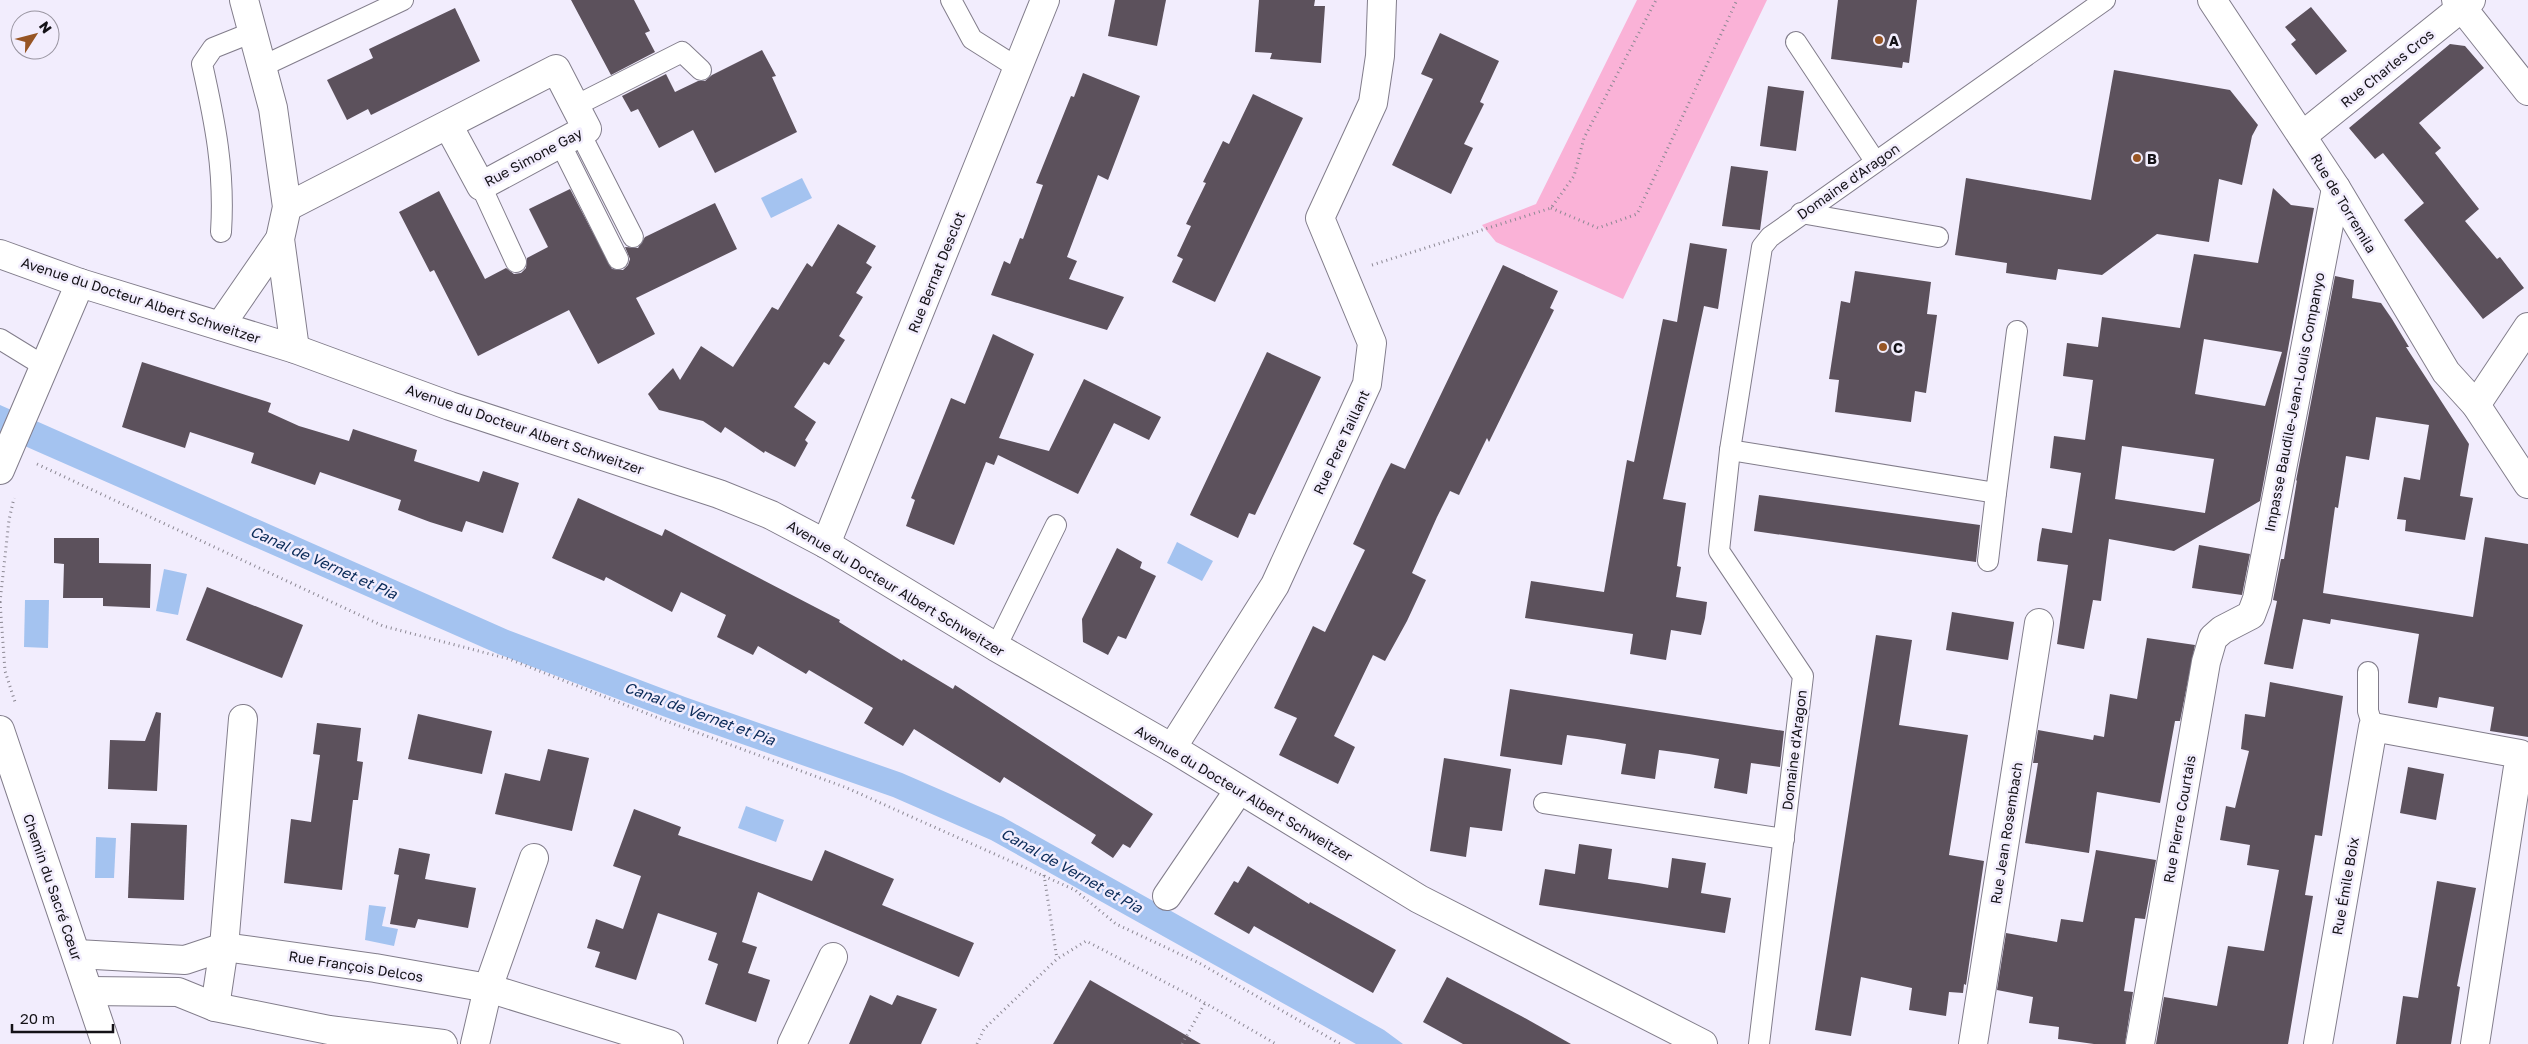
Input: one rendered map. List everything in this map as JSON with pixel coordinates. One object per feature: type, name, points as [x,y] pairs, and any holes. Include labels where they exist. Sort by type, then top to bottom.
[{"type":"street","points":[[244,0],[263,66],[272,108],[287,207],[280,239],[294,349]]},
{"type":"street","name":"Rue Bernat Desclot","points":[[826,544],[1045,0]]},
{"type":"street","name":"Rue Pere Taillant","points":[[1172,748],[1275,585],[1368,384],[1372,344],[1320,218],[1373,103],[1380,56],[1382,0]]},
{"type":"street","name":"Rue de Torremila","points":[[2212,0],[2336,188],[2446,372],[2476,405],[2528,484]]},
{"type":"street","points":[[2463,2],[2528,91]]},
{"type":"street","name":"Rue Charles Cros","points":[[2302,136],[2463,2]]},
{"type":"street","name":"Rue Simone Gay","points":[[287,207],[556,69],[587,129],[481,186],[448,125]]},
{"type":"street","name":"Impasse Baudile-Jean-Louis Companyo","points":[[2250,615],[2257,598],[2336,188]]},
{"type":"street","points":[[220,326],[280,239]]},
{"type":"street","name":"Avenue du Docteur Albert Schweitzer","points":[[0,254],[80,283],[294,349],[450,406],[719,494],[771,515],[826,544],[996,647],[1172,748],[1419,900],[1703,1044]]},
{"type":"street","points":[[3,460],[80,283]]},
{"type":"street","points":[[2476,405],[2528,327]]},
{"type":"street","name":"Rue Pierre Courtais","points":[[2140,1044],[2206,662],[2213,638],[2222,630],[2250,615]]},
{"type":"street","name":"Rue Jean Rosembach","points":[[1973,1044],[2039,623]]},
{"type":"street","points":[[215,1008],[224,948],[243,719]]},
{"type":"street","points":[[2373,727],[2520,754],[2474,1044]]},
{"type":"street","name":"Rue Émile Boix","points":[[2318,1044],[2373,727]]},
{"type":"street","name":"Chemin du Sacré Cœur","points":[[0,730],[106,1044]]},
{"type":"street","points":[[1167,896],[1239,790]]},
{"type":"street","points":[[475,1044],[488,988],[534,858]]},
{"type":"street","name":"Rue François Delcos","points":[[77,954],[185,960],[224,948],[375,968],[488,988],[669,1044]]},
{"type":"street","points":[[792,1044],[833,957]]},
{"type":"street","points":[[89,991],[178,992],[215,1008],[329,1030],[433,1044]]},
{"type":"lane","points":[[263,66],[403,0]]},
{"type":"lane","points":[[951,0],[972,39],[1018,68]]},
{"type":"lane","name":"Domaine d'Aragon","points":[[1759,1044],[1803,676],[1719,551],[1730,450],[1762,247],[1770,237],[1801,214],[2105,0]]},
{"type":"lane","points":[[222,232],[224,194],[218,134],[202,64],[213,48],[253,32]]},
{"type":"lane","points":[[1796,42],[1875,161]]},
{"type":"lane","points":[[575,106],[682,52],[701,70]]},
{"type":"lane","points":[[570,138],[633,237]]},
{"type":"lane","points":[[570,138],[618,258]]},
{"type":"lane","points":[[481,186],[516,262]]},
{"type":"lane","points":[[1801,214],[1938,237]]},
{"type":"lane","points":[[1988,561],[2017,331]]},
{"type":"lane","points":[[0,339],[44,366]]},
{"type":"lane","points":[[1730,450],[1996,493]]},
{"type":"lane","points":[[996,647],[1056,525]]},
{"type":"lane","points":[[2368,672],[2368,711],[2373,727]]},
{"type":"lane","points":[[1544,803],[1784,839]]},
{"type":"path","points":[[1342,275],[1551,208],[1574,176],[1584,138],[1656,0]]},
{"type":"path","points":[[1551,208],[1598,228],[1637,214],[1737,0]]},
{"type":"path","points":[[3,460],[383,626],[509,658],[666,721],[847,788],[1075,890],[1116,924],[1200,963],[1340,1044]]},
{"type":"path","points":[[0,602],[9,520],[16,494]]},
{"type":"path","points":[[1044,875],[1057,959]]},
{"type":"path","points":[[977,1044],[984,1029],[1057,959],[1086,941],[1276,1044]]},
{"type":"path","points":[[1182,1044],[1205,1004]]},
{"type":"shaded area","points":[[1637,0],[1767,0],[1623,299],[1496,242],[1482,225],[1536,204]]},
{"type":"water","points":[[802,178],[812,198],[771,218],[761,198]]},
{"type":"water","name":"Canal de Vernet et Pia","points":[[0,405],[508,630],[685,697],[902,773],[1003,817],[1384,1030],[1403,1044],[1356,1044],[991,840],[893,797],[676,721],[498,654],[0,435]]},
{"type":"water","points":[[1177,542],[1213,561],[1202,581],[1167,563]]},
{"type":"water","points":[[164,569],[187,574],[178,615],[156,611]]},
{"type":"water","points":[[25,600],[49,600],[48,648],[24,647]]},
{"type":"water","points":[[746,806],[784,820],[776,842],[738,828]]},
{"type":"water","points":[[96,837],[116,838],[114,878],[95,878]]},
{"type":"water","points":[[369,905],[386,907],[382,926],[398,929],[394,946],[365,940]]},
{"type":"building","points":[[571,0],[634,0],[650,31],[645,33],[655,52],[611,75]]},
{"type":"building","points":[[1115,0],[1166,0],[1157,46],[1108,36]]},
{"type":"building","points":[[1259,0],[1315,0],[1314,6],[1325,6],[1321,63],[1270,59],[1272,53],[1255,52]]},
{"type":"building","name":"A","points":[[1838,0],[1917,0],[1909,63],[1903,62],[1902,68],[1831,59]]},
{"type":"building","points":[[2311,7],[2347,51],[2316,75],[2291,44],[2296,40],[2285,27]]},
{"type":"building","points":[[455,8],[480,61],[371,115],[368,109],[347,120],[327,80],[373,58],[369,49]]},
{"type":"building","points":[[1440,33],[1499,61],[1480,102],[1484,104],[1464,144],[1473,148],[1451,194],[1392,165],[1433,79],[1421,74]]},
{"type":"building","points":[[2450,44],[2465,46],[2484,68],[2419,123],[2441,148],[2435,153],[2479,209],[2465,221],[2497,259],[2500,257],[2524,288],[2483,319],[2404,220],[2424,203],[2383,153],[2375,159],[2349,128]]},
{"type":"building","points":[[762,50],[776,76],[772,77],[797,132],[715,173],[693,130],[659,148],[638,109],[631,112],[622,96],[666,74],[675,92],[698,81],[705,81],[712,75]]},
{"type":"building","name":"B","points":[[2114,70],[2230,90],[2258,125],[2252,136],[2242,185],[2219,179],[2209,242],[2157,234],[2102,275],[2058,269],[2056,280],[2006,273],[2007,263],[1955,255],[1966,178],[2091,200]]},
{"type":"building","points":[[1083,73],[1140,96],[1108,180],[1098,175],[1067,257],[1077,261],[1069,279],[1124,297],[1107,330],[991,295],[1004,261],[1010,264],[1020,238],[1023,239],[1043,185],[1036,183],[1071,96],[1074,97]]},
{"type":"building","points":[[1768,86],[1804,91],[1796,151],[1760,146]]},
{"type":"building","points":[[1253,94],[1303,118],[1215,302],[1172,282],[1183,259],[1177,256],[1191,226],[1186,224],[1206,183],[1203,182],[1223,141],[1229,144]]},
{"type":"building","points":[[1731,166],[1768,171],[1760,230],[1722,226]]},
{"type":"building","points":[[2273,188],[2291,205],[2314,208],[2260,501],[2174,551],[2109,539],[2101,601],[2093,600],[2084,649],[2057,644],[2068,565],[2037,561],[2039,544],[2042,528],[2072,533],[2081,473],[2050,468],[2054,436],[2085,440],[2093,380],[2063,376],[2067,343],[2098,347],[2102,317],[2180,328],[2194,254],[2258,263]],"holes":[[[2204,339],[2282,352],[2265,406],[2195,394]],[[2122,446],[2214,459],[2205,513],[2115,499]]]},
{"type":"building","points":[[570,189],[612,269],[623,270],[628,265],[630,259],[625,247],[638,248],[645,237],[715,203],[737,249],[636,298],[655,334],[598,364],[569,310],[478,356],[434,270],[430,272],[399,212],[439,191],[485,279],[506,268],[514,274],[521,273],[526,268],[527,258],[548,247],[529,209]]},
{"type":"building","points":[[838,224],[876,246],[866,263],[872,267],[856,293],[863,297],[839,336],[845,340],[829,365],[824,362],[794,407],[816,422],[805,440],[808,443],[795,467],[765,451],[764,453],[725,427],[721,433],[703,421],[659,410],[648,394],[673,368],[680,380],[701,346],[733,367],[772,307],[778,310],[807,263],[812,267]]},
{"type":"building","points":[[1690,243],[1727,249],[1718,309],[1704,306],[1663,499],[1686,503],[1677,566],[1681,567],[1676,597],[1707,602],[1701,635],[1671,630],[1666,660],[1630,654],[1633,634],[1525,618],[1531,581],[1604,592],[1627,460],[1634,462],[1663,319],[1677,322]]},
{"type":"building","points":[[1503,265],[1558,291],[1550,308],[1554,310],[1489,442],[1487,438],[1459,495],[1450,491],[1437,517],[1412,573],[1426,580],[1407,621],[1385,661],[1373,655],[1334,736],[1355,747],[1338,784],[1279,755],[1297,718],[1274,708],[1313,626],[1325,632],[1365,550],[1353,544],[1382,481],[1391,463],[1405,469]]},
{"type":"building","name":"C","points":[[1855,271],[1931,282],[1927,314],[1937,315],[1926,393],[1915,391],[1911,422],[1835,412],[1839,380],[1829,379],[1841,301],[1850,303]]},
{"type":"building","points":[[2335,276],[2354,280],[2352,298],[2381,303],[2392,319],[2409,347],[2406,347],[2469,444],[2460,496],[2473,498],[2465,540],[2405,531],[2406,520],[2397,519],[2404,477],[2420,480],[2429,425],[2376,417],[2369,460],[2346,456],[2338,508],[2335,507],[2323,593],[2473,617],[2485,537],[2528,544],[2528,737],[2490,731],[2494,707],[2439,697],[2437,708],[2408,703],[2419,634],[2331,619],[2330,624],[2303,619],[2293,669],[2264,664],[2277,601],[2273,600],[2281,559],[2284,559],[2296,481]]},
{"type":"building","points":[[993,334],[1034,354],[999,438],[1049,451],[1084,379],[1161,417],[1149,440],[1114,423],[1078,494],[998,455],[994,465],[986,462],[954,545],[906,526],[915,500],[911,498],[951,398],[965,404]]},
{"type":"building","points":[[1267,352],[1321,377],[1255,515],[1249,513],[1238,538],[1190,515]]},
{"type":"building","points":[[142,362],[271,403],[268,412],[299,426],[349,441],[353,429],[417,450],[414,461],[479,482],[483,471],[519,483],[503,533],[466,521],[462,532],[430,522],[398,510],[401,500],[320,472],[315,485],[251,463],[254,453],[190,432],[185,448],[122,427]]},
{"type":"building","points":[[1759,495],[1980,525],[1976,562],[1754,531]]},
{"type":"building","points":[[578,498],[662,536],[665,529],[840,620],[839,622],[902,661],[903,659],[953,689],[955,685],[1153,814],[1130,848],[1123,844],[1113,858],[1091,843],[1096,835],[1004,777],[1000,783],[914,729],[903,746],[864,723],[873,708],[809,670],[806,674],[758,646],[753,655],[717,637],[726,615],[681,592],[672,612],[606,577],[604,581],[552,558]]},
{"type":"building","points":[[54,538],[99,538],[99,563],[151,564],[150,608],[103,606],[103,598],[63,598],[64,564],[54,563]]},
{"type":"building","points":[[2199,545],[2250,554],[2242,595],[2192,588]]},
{"type":"building","points":[[1117,548],[1142,562],[1140,568],[1156,576],[1126,639],[1118,636],[1108,655],[1083,642],[1082,619]]},
{"type":"building","points":[[207,587],[303,625],[282,678],[186,640]]},
{"type":"building","points":[[1952,612],[2014,622],[2008,660],[1946,650]]},
{"type":"building","points":[[1876,635],[1912,640],[1899,725],[1968,735],[1949,855],[1984,861],[1966,985],[1964,984],[1963,993],[1949,992],[1946,1016],[1909,1010],[1912,988],[1861,977],[1851,1036],[1815,1030]]},
{"type":"building","points":[[2147,638],[2195,645],[2180,721],[2175,721],[2160,803],[2097,792],[2089,853],[2025,843],[2038,763],[2033,763],[2038,730],[2093,740],[2094,735],[2104,737],[2110,694],[2137,699]]},
{"type":"building","points":[[2270,682],[2343,696],[2322,836],[2315,835],[2305,895],[2313,896],[2288,1044],[2156,1044],[2164,997],[2217,1006],[2228,946],[2264,951],[2279,870],[2247,865],[2250,845],[2220,840],[2226,806],[2235,808],[2249,751],[2241,749],[2245,714],[2265,717]]},
{"type":"building","points":[[1510,689],[1784,731],[1780,767],[1751,763],[1747,794],[1714,788],[1719,759],[1689,754],[1659,750],[1655,779],[1621,774],[1626,744],[1597,739],[1567,735],[1562,765],[1500,756]]},
{"type":"building","points":[[156,712],[161,713],[157,791],[108,789],[110,740],[145,741]]},
{"type":"building","points":[[418,714],[492,731],[482,774],[408,759]]},
{"type":"building","points":[[317,723],[361,728],[357,761],[363,762],[358,800],[353,800],[342,890],[284,883],[291,819],[311,822],[320,755],[313,754]]},
{"type":"building","points":[[548,749],[589,758],[572,831],[495,814],[505,773],[540,781]]},
{"type":"building","points":[[1444,758],[1511,769],[1502,831],[1470,827],[1466,857],[1430,851]]},
{"type":"building","points":[[2408,767],[2444,774],[2436,820],[2400,813]]},
{"type":"building","points":[[634,809],[681,827],[678,835],[812,881],[825,850],[894,879],[882,905],[974,943],[959,977],[758,892],[742,942],[757,947],[748,973],[770,980],[756,1022],[705,1004],[718,964],[708,960],[717,933],[658,913],[636,980],[595,967],[600,952],[587,948],[596,919],[623,929],[641,876],[613,866]]},
{"type":"building","points":[[131,823],[187,825],[184,900],[128,898]]},
{"type":"building","points":[[1579,844],[1612,849],[1608,879],[1668,888],[1672,858],[1706,863],[1701,893],[1731,898],[1725,933],[1539,905],[1545,869],[1575,874]]},
{"type":"building","points":[[399,848],[430,854],[425,879],[476,888],[468,928],[418,919],[415,928],[390,924],[399,875],[394,874]]},
{"type":"building","points":[[2096,850],[2156,860],[2145,919],[2135,918],[2124,991],[2133,992],[2125,1044],[2094,1044],[2058,1039],[2059,1027],[2029,1023],[2033,997],[1997,990],[2006,933],[2057,942],[2061,919],[2083,922]]},
{"type":"building","points":[[1248,866],[1309,904],[1310,902],[1396,950],[1373,993],[1254,926],[1249,934],[1214,914],[1234,881],[1238,883]]},
{"type":"building","points":[[2437,881],[2476,888],[2457,986],[2460,987],[2451,1044],[2396,1044],[2403,996],[2418,998]]},
{"type":"building","points":[[1447,977],[1571,1044],[1463,1044],[1423,1022]]},
{"type":"building","points":[[1090,980],[1158,1019],[1201,1044],[1053,1044]]},
{"type":"building","points":[[870,995],[892,1005],[897,995],[937,1009],[921,1044],[849,1044]]},
{"type":"place","name":"A","points":[[1879,40]]},
{"type":"place","name":"B","points":[[2137,158]]},
{"type":"place","name":"C","points":[[1883,347]]}]
